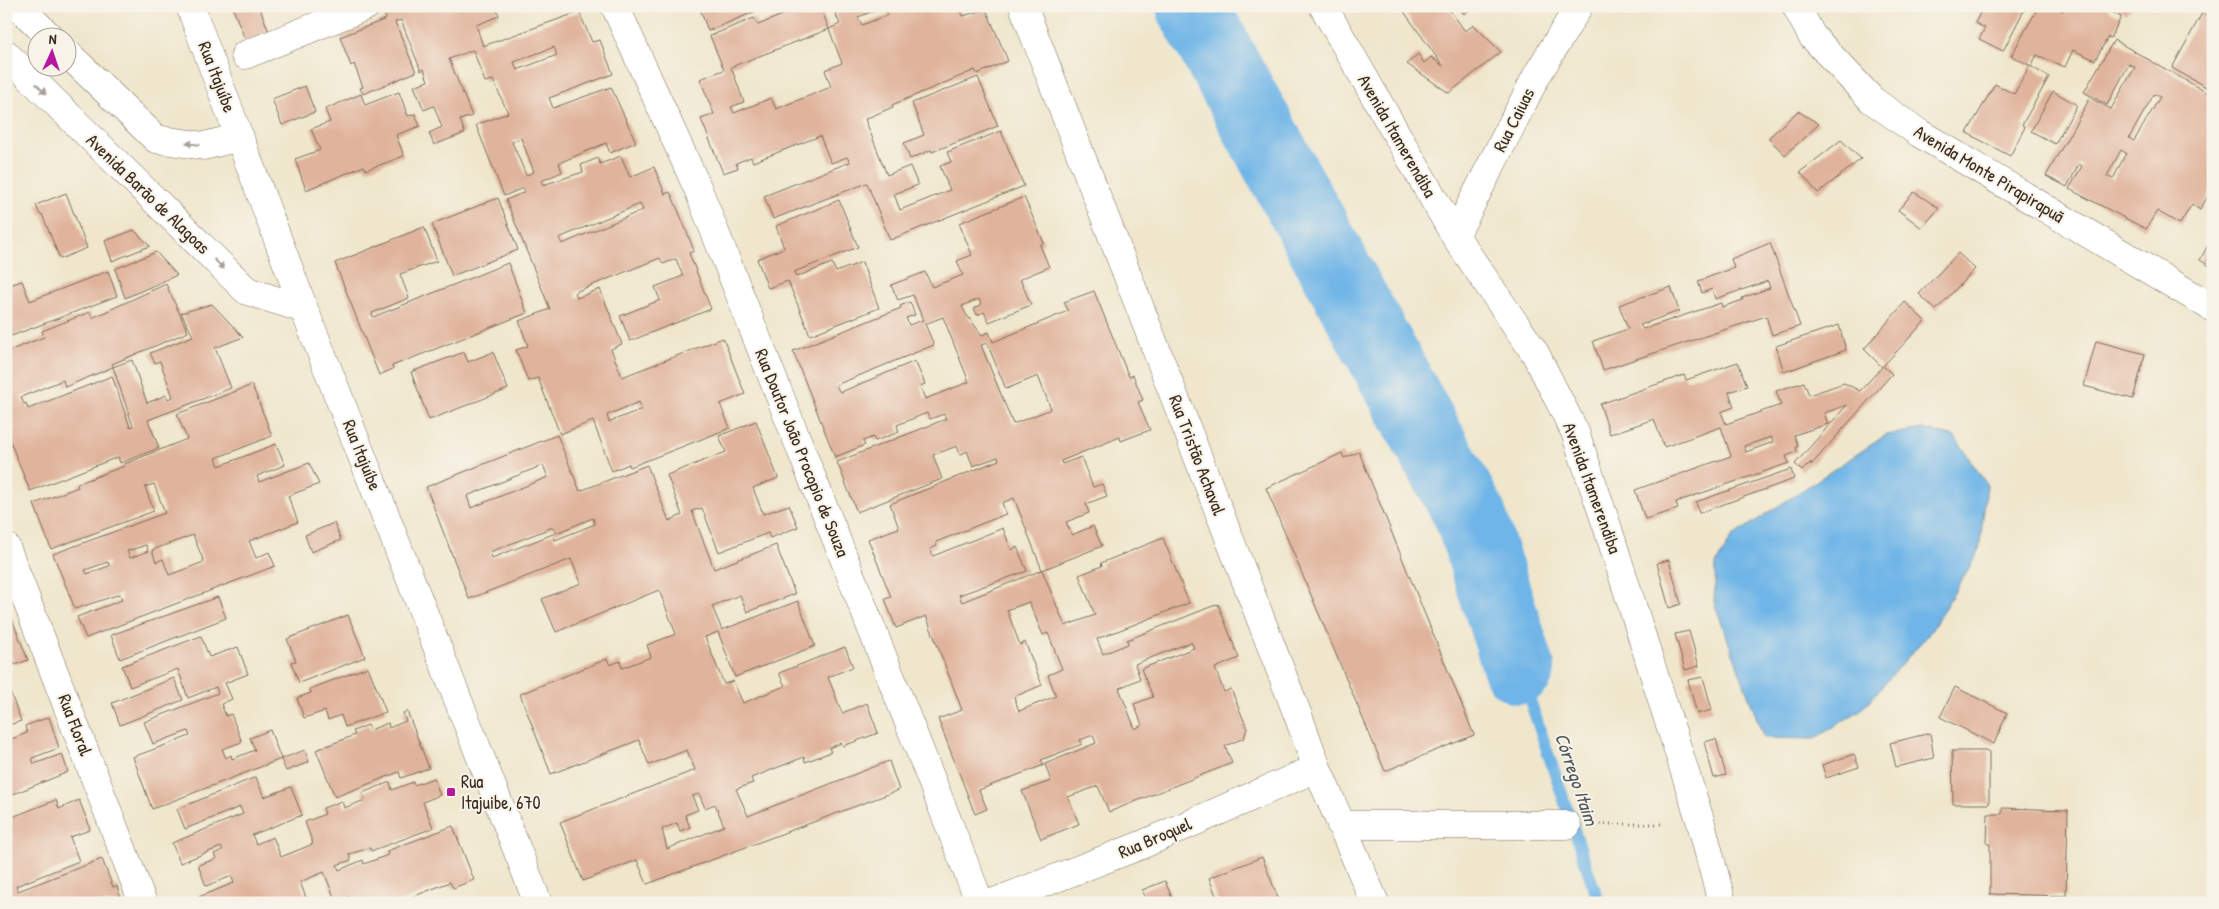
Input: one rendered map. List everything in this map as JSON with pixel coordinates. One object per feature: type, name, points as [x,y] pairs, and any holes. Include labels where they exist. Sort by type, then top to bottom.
[{"type":"street","points":[[18,6],[40,28]]},
{"type":"street","name":"Rua Itajuíbe","points":[[190,6],[304,309],[538,903]]},
{"type":"street","points":[[245,55],[366,6]]},
{"type":"street","name":"Rua Doutor João Procopio de Souza","points":[[615,6],[698,189],[980,903]]},
{"type":"street","name":"Rua Tristão Achaval","points":[[1022,6],[1292,699],[1316,768],[1375,903]]},
{"type":"street","name":"Avenida Itamerendiba","points":[[1322,6],[1455,236],[1535,353],[1575,432],[1698,814],[1722,903]]},
{"type":"street","name":"Rua Caiuas","points":[[1455,236],[1537,75],[1579,6]]},
{"type":"street","name":"Avenida Monte Pirapirapuã","points":[[1796,6],[1812,36],[1872,100],[1919,133],[2213,308]]},
{"type":"street","name":"Avenida Barão de Alagoas","points":[[6,54],[247,290],[304,309]]},
{"type":"street","points":[[78,64],[156,139],[204,146],[240,137]]},
{"type":"street","name":"Rua Floral","points":[[6,547],[143,903]]},
{"type":"street","name":"Rua Broquel","points":[[992,903],[1139,846],[1316,768]]},
{"type":"street","points":[[1342,826],[1567,824]]},
{"type":"path","points":[[1567,824],[1651,824]]},
{"type":"water","points":[[1923,429],[1955,437],[1987,485],[1979,551],[1931,631],[1862,709],[1814,739],[1764,738],[1714,602],[1716,564],[1733,536],[1886,435]]},
{"type":"building","points":[[232,6],[259,6],[269,32],[246,42]]},
{"type":"building","points":[[388,6],[496,6],[499,16],[476,25],[483,46],[579,12],[592,42],[600,40],[613,74],[549,98],[553,108],[611,87],[636,142],[610,153],[606,143],[559,163],[562,172],[541,181],[543,185],[583,172],[581,165],[598,158],[600,164],[621,156],[630,177],[654,167],[665,194],[670,192],[683,222],[694,251],[689,253],[711,309],[630,341],[620,316],[660,300],[655,287],[683,276],[676,259],[663,264],[660,258],[575,292],[577,298],[600,289],[622,344],[611,349],[622,377],[723,338],[745,394],[720,404],[730,428],[630,467],[629,464],[612,471],[593,421],[560,434],[538,378],[528,381],[516,350],[528,346],[519,321],[550,309],[506,200],[525,192],[523,188],[504,196],[476,125],[508,113],[493,80],[485,82],[473,50],[449,59],[472,116],[460,120],[465,133],[434,145],[429,133],[442,127],[434,106],[424,110],[414,86],[428,81],[424,69],[421,71],[401,20],[395,22],[416,72],[363,94],[360,88],[363,87],[354,64],[351,66],[340,37],[386,19],[383,9]],"holes":[[[554,47],[557,55],[517,70],[514,62]],[[521,138],[534,172],[526,175],[512,142]],[[640,204],[643,210],[562,244],[559,238]],[[639,402],[642,409],[609,422],[607,415]]]},
{"type":"building","points":[[699,6],[768,6],[708,31]]},
{"type":"building","points":[[804,6],[820,6],[829,29],[840,24],[832,6],[959,6],[963,16],[986,9],[1008,61],[977,74],[975,70],[892,105],[893,107],[865,119],[887,175],[910,166],[918,185],[894,194],[900,210],[950,190],[940,166],[951,162],[947,152],[1001,131],[1024,186],[890,240],[867,183],[773,219],[764,196],[850,162],[847,157],[831,163],[820,136],[753,162],[751,157],[736,163],[738,168],[723,173],[701,119],[714,114],[700,79],[724,70],[710,36],[754,18],[758,25]],"holes":[[[884,7],[888,15],[862,25],[858,17]],[[829,29],[842,63],[825,70],[831,87],[776,109],[771,98],[734,113],[731,107],[744,102],[731,67]]]},
{"type":"building","points":[[1400,6],[1447,6],[1465,31],[1474,25],[1501,52],[1449,93],[1407,64],[1418,54],[1424,63],[1431,57],[1443,66]]},
{"type":"building","points":[[1458,6],[1474,6],[1464,14]]},
{"type":"building","points":[[1967,6],[2026,6],[2003,51],[1979,39],[1985,28],[1975,23],[1980,13]]},
{"type":"building","points":[[2039,6],[2056,6],[2062,11],[2068,6],[2102,6],[2121,17],[2111,38],[2108,37],[2095,60],[2073,50],[2065,67],[2037,55],[2031,66],[2011,56]]},
{"type":"building","points":[[2116,6],[2134,6],[2125,14]]},
{"type":"building","points":[[2202,13],[2213,18],[2213,91],[2172,68]]},
{"type":"building","points":[[2114,40],[2213,96],[2213,187],[2200,210],[2192,204],[2180,224],[2157,211],[2146,229],[2069,189],[2082,166],[2079,164],[2067,187],[2046,176],[2090,98],[2111,109],[2135,67],[2129,64],[2107,105],[2084,92]],"holes":[[[2154,94],[2160,97],[2134,141],[2129,138]],[[2121,150],[2126,153],[2113,179],[2107,176]]]},
{"type":"building","points":[[2030,66],[2049,77],[2022,125],[2025,127],[2010,156],[1967,133],[1995,84],[2014,94]]},
{"type":"building","points":[[978,77],[998,126],[910,159],[904,143],[924,135],[912,103]]},
{"type":"building","points":[[305,86],[315,112],[282,125],[272,99]]},
{"type":"building","points":[[2053,91],[2077,105],[2055,144],[2031,131]]},
{"type":"building","points":[[399,92],[408,116],[415,114],[420,126],[396,135],[404,156],[366,170],[364,166],[306,190],[295,159],[320,150],[311,129],[330,122],[325,109],[361,94],[365,105]]},
{"type":"building","points":[[1798,111],[1819,124],[1785,155],[1768,138]]},
{"type":"building","points":[[1841,140],[1861,159],[1818,193],[1800,172]]},
{"type":"building","points":[[1914,192],[1939,208],[1922,228],[1898,210]]},
{"type":"building","points":[[66,193],[87,248],[60,259],[42,214],[40,215],[36,205]]},
{"type":"building","points":[[1024,197],[1044,243],[1040,245],[1049,267],[1020,279],[1031,305],[989,322],[984,312],[977,315],[974,308],[981,305],[979,299],[962,306],[982,335],[989,332],[993,342],[1068,311],[1064,302],[1094,291],[1129,377],[1133,375],[1143,400],[1138,402],[1150,430],[1121,441],[1120,437],[1061,461],[1062,464],[1081,457],[1093,487],[1102,484],[1107,496],[1086,504],[1089,513],[1066,522],[1072,535],[1093,526],[1102,546],[1042,570],[1065,626],[1095,615],[1079,575],[1102,566],[1101,563],[1163,538],[1189,603],[1097,639],[1103,654],[1128,644],[1127,640],[1218,604],[1239,658],[1215,668],[1224,692],[1231,689],[1247,728],[1244,738],[1225,746],[1232,763],[1109,812],[1098,786],[1068,797],[1079,824],[1041,839],[1022,791],[1051,781],[1045,764],[1096,743],[1093,735],[1080,740],[1082,744],[1041,760],[1044,765],[979,790],[987,809],[975,814],[938,719],[962,710],[926,616],[896,628],[885,599],[891,597],[868,539],[899,528],[890,504],[999,460],[998,457],[973,466],[967,451],[960,455],[957,446],[933,455],[942,479],[857,512],[837,462],[946,419],[944,414],[930,419],[927,413],[897,425],[899,432],[875,441],[873,437],[863,441],[865,445],[835,457],[793,351],[901,308],[900,306],[910,302],[915,315],[906,318],[909,325],[923,320],[913,295],[898,300],[891,285],[925,272],[932,287],[963,275],[957,261],[972,255],[959,223]],"holes":[[[943,317],[969,382],[925,399],[920,386],[925,384],[915,361],[841,392],[839,391],[836,385],[934,345],[925,324]],[[987,343],[1006,389],[1038,376],[1051,409],[1013,424],[981,345]],[[1014,498],[1042,570],[962,602],[959,595],[1027,571],[1017,547],[1011,550],[1003,528],[933,556],[930,549],[937,546],[936,542],[1006,514],[1002,503]],[[1029,602],[1043,635],[1048,633],[1062,669],[1048,675],[1056,696],[1019,711],[1014,697],[1042,685],[1025,642],[1020,645],[1007,610]],[[1191,642],[1194,648],[1141,669],[1153,697],[1134,704],[1142,725],[1135,729],[1119,688],[1140,679],[1135,664]]]},
{"type":"building","points":[[498,198],[518,250],[452,276],[432,224]]},
{"type":"building","points":[[839,200],[858,247],[794,272],[796,277],[832,263],[836,272],[862,262],[879,308],[810,335],[788,281],[768,288],[757,259],[784,248],[776,226]]},
{"type":"building","points":[[424,227],[437,261],[400,274],[409,298],[372,313],[373,317],[508,263],[527,313],[392,366],[393,369],[379,375],[335,263]]},
{"type":"building","points":[[134,230],[150,246],[112,261],[105,241]]},
{"type":"building","points":[[2213,236],[2213,268],[2200,260]]},
{"type":"building","points":[[1770,243],[1800,326],[1772,335],[1766,316],[1603,370],[1593,341],[1628,329],[1619,305],[1671,287],[1679,311],[1640,325],[1643,329],[1721,303],[1722,307],[1743,300],[1742,298],[1770,288],[1768,281],[1715,299],[1712,289],[1702,293],[1698,281],[1734,268],[1731,259]]},
{"type":"building","points":[[156,252],[177,275],[125,298],[115,269]]},
{"type":"building","points":[[1958,253],[1975,269],[1936,310],[1919,294]]},
{"type":"building","points":[[108,271],[117,296],[6,338],[6,286],[22,281],[30,301]]},
{"type":"building","points":[[166,284],[188,332],[112,364],[113,367],[132,360],[147,403],[166,395],[168,399],[173,397],[160,361],[155,363],[150,353],[193,336],[181,313],[212,304],[243,337],[215,348],[231,388],[148,420],[159,448],[120,463],[118,457],[30,491],[6,431],[6,352],[44,337],[42,331],[90,312],[92,318]],"holes":[[[113,367],[133,426],[130,427],[112,376],[28,409],[21,397],[63,380],[65,387]]]},
{"type":"building","points":[[1905,302],[1925,321],[1883,366],[1892,374],[1811,465],[1811,462],[1802,471],[1795,464],[1847,405],[1824,413],[1828,424],[1794,435],[1798,446],[1796,447],[1797,452],[1786,456],[1789,463],[1676,502],[1678,509],[1645,519],[1635,490],[1731,456],[1721,427],[1664,447],[1654,419],[1610,434],[1600,404],[1684,375],[1686,380],[1738,362],[1747,386],[1729,392],[1734,407],[1721,412],[1726,424],[1781,405],[1776,391],[1804,382],[1809,395],[1844,383],[1860,391],[1882,367],[1864,349]],"holes":[[[1771,437],[1773,442],[1746,452],[1744,446]]]},
{"type":"building","points":[[1839,325],[1846,350],[1784,372],[1776,346]]},
{"type":"building","points":[[2096,341],[2145,354],[2133,399],[2084,386]]},
{"type":"building","points":[[464,352],[468,362],[493,352],[508,389],[429,420],[411,372]]},
{"type":"building","points":[[252,385],[272,436],[216,458],[219,466],[276,444],[285,465],[257,476],[259,482],[309,463],[319,484],[288,496],[298,522],[249,541],[256,558],[269,552],[275,566],[86,638],[77,617],[122,600],[120,594],[75,609],[53,554],[165,513],[154,484],[145,487],[154,511],[51,549],[34,504],[78,487],[77,484],[124,466],[124,464],[187,439],[177,414]],"holes":[[[193,535],[204,562],[169,575],[163,559],[156,562],[152,550]],[[146,545],[148,551],[130,558],[127,551]],[[108,562],[109,566],[87,574],[85,570]]]},
{"type":"building","points":[[756,421],[778,478],[753,488],[763,514],[789,505],[798,527],[770,538],[768,533],[719,552],[702,508],[692,511],[714,569],[776,545],[795,594],[747,612],[740,595],[712,606],[722,630],[798,601],[815,646],[735,677],[718,632],[705,637],[724,684],[733,681],[743,703],[785,686],[779,673],[845,647],[853,667],[828,677],[842,713],[867,703],[878,733],[843,746],[841,743],[829,748],[831,752],[805,762],[804,757],[751,778],[753,783],[736,789],[748,816],[889,761],[899,790],[647,884],[637,860],[583,881],[560,822],[695,770],[687,750],[649,765],[639,740],[551,774],[520,694],[607,659],[610,665],[620,661],[622,668],[651,657],[647,645],[676,634],[659,590],[556,632],[542,599],[581,583],[571,559],[469,599],[426,487],[557,435],[580,491],[647,465],[669,521],[682,515],[667,475],[726,452],[719,436]],"holes":[[[543,465],[548,477],[471,508],[467,496]],[[593,518],[595,524],[555,540],[553,534],[492,558],[490,552],[553,527],[556,533]],[[699,794],[705,808],[715,804],[724,826],[667,849],[662,829],[677,823],[680,831],[690,827],[685,815],[698,810],[692,796]]]},
{"type":"building","points":[[1359,452],[1474,735],[1385,771],[1266,488],[1342,453],[1344,458]]},
{"type":"building","points":[[1791,469],[1794,479],[1699,513],[1696,502]]},
{"type":"building","points":[[334,523],[341,540],[311,552],[305,535]]},
{"type":"building","points":[[1669,560],[1681,604],[1669,608],[1657,563]]},
{"type":"building","points":[[218,597],[226,618],[120,659],[111,635]]},
{"type":"building","points":[[6,604],[28,660],[15,665],[12,656],[6,659]]},
{"type":"building","points":[[348,615],[365,657],[299,683],[291,662],[296,661],[287,639]]},
{"type":"building","points":[[1689,631],[1699,666],[1685,670],[1675,634]]},
{"type":"building","points":[[201,636],[209,657],[238,647],[248,674],[225,683],[232,699],[221,704],[226,716],[231,714],[242,742],[222,749],[226,758],[231,755],[232,759],[255,750],[250,738],[270,730],[281,759],[152,809],[133,757],[190,736],[188,731],[153,744],[144,722],[218,693],[216,687],[188,698],[178,669],[130,687],[122,666]]},
{"type":"building","points":[[368,667],[386,712],[345,727],[341,715],[328,720],[325,711],[304,718],[297,698],[311,693],[310,689]]},
{"type":"building","points":[[1703,677],[1712,710],[1697,714],[1688,680]]},
{"type":"building","points":[[174,678],[183,700],[120,725],[112,703]]},
{"type":"building","points":[[6,681],[21,721],[6,726]]},
{"type":"building","points":[[1955,687],[2007,713],[1994,744],[1940,717]]},
{"type":"building","points":[[407,711],[429,768],[401,778],[399,772],[335,797],[316,750],[355,735],[353,731],[368,725],[370,730],[388,723],[389,728],[406,721],[403,713]]},
{"type":"building","points":[[49,717],[59,748],[32,758],[34,764],[62,754],[68,772],[6,797],[6,741],[27,733],[25,726]]},
{"type":"building","points":[[1930,733],[1934,758],[1896,767],[1890,743]]},
{"type":"building","points":[[1716,739],[1726,775],[1714,778],[1704,742]]},
{"type":"building","points":[[305,750],[309,762],[286,771],[281,759]]},
{"type":"building","points":[[1952,751],[1989,751],[1989,804],[1953,804]]},
{"type":"building","points":[[1854,754],[1859,767],[1826,778],[1822,765]]},
{"type":"building","points":[[256,777],[264,797],[291,787],[302,815],[252,835],[256,844],[273,837],[281,857],[313,844],[305,822],[325,814],[323,808],[342,801],[344,808],[365,800],[362,793],[390,782],[392,790],[413,782],[414,785],[434,778],[440,795],[423,802],[433,828],[371,851],[370,848],[349,854],[351,860],[337,865],[339,870],[363,860],[364,864],[388,855],[387,851],[453,826],[474,880],[453,888],[450,882],[397,903],[351,903],[349,897],[336,902],[324,872],[300,882],[308,903],[192,903],[191,900],[234,883],[232,876],[206,886],[198,865],[216,859],[214,854],[223,850],[221,847],[180,863],[172,843],[243,814],[240,807],[185,829],[177,809]]},
{"type":"building","points":[[56,800],[59,809],[79,800],[88,822],[90,830],[70,837],[79,861],[16,886],[18,891],[102,859],[113,887],[117,886],[122,903],[6,903],[6,832],[12,830],[7,819]]},
{"type":"building","points":[[2002,808],[2068,810],[2066,896],[1990,894],[1990,844],[1987,844],[1988,814],[2002,814]]},
{"type":"building","points":[[1262,857],[1280,903],[1219,903],[1209,878]]},
{"type":"building","points":[[1165,881],[1174,903],[1137,903],[1146,899],[1142,890]]},
{"type":"waterway","points":[[1192,6],[1470,515],[1519,668]]},
{"type":"waterway","name":"Córrego Itaim","points":[[1519,668],[1599,903]]},
{"type":"place","name":"Rua Itajuibe, 670","points":[[451,792]]}]
